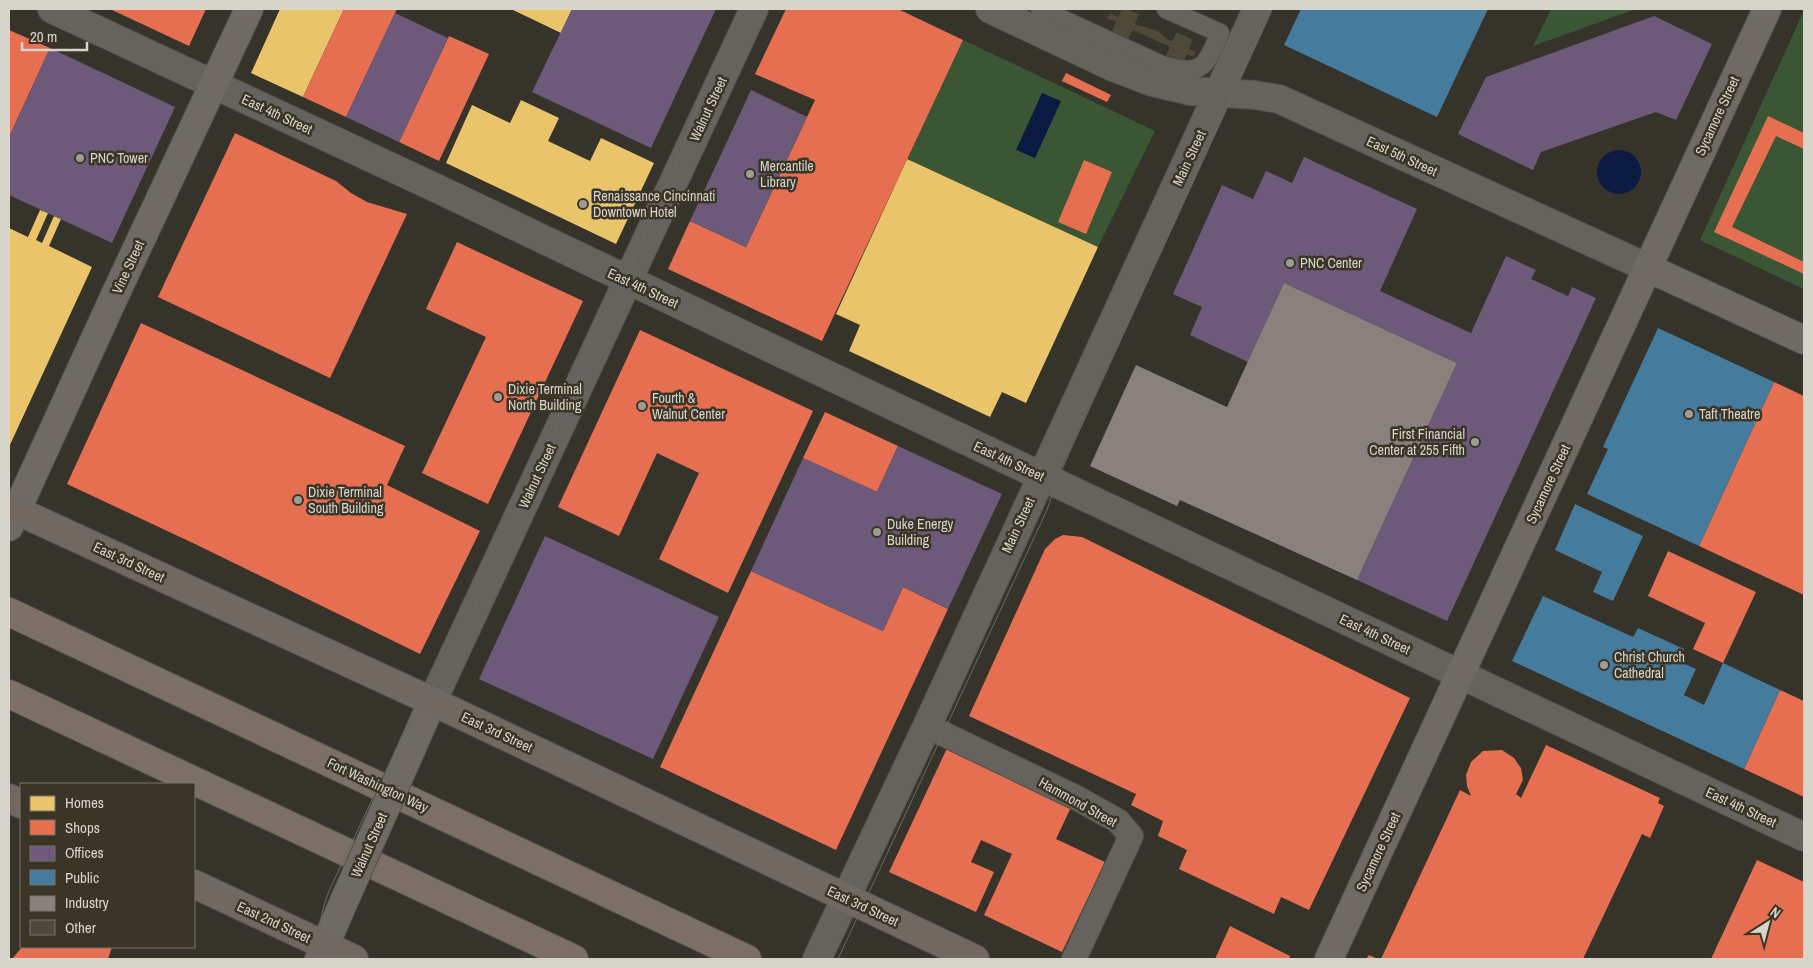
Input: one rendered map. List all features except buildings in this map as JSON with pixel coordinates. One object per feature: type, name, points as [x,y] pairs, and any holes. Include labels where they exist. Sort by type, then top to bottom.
[{"type":"highway","name":"Fort Washington Way","points":[[9,612],[748,959]]},
{"type":"highway","points":[[9,694],[574,959]]},
{"type":"main road","name":"Vine Street","points":[[11,515],[249,9]]},
{"type":"main road","name":"Sycamore Street","points":[[1329,959],[1767,9]]},
{"type":"main road","name":"East 5th Street","points":[[1648,268],[1804,340]]},
{"type":"main road","name":"East 3rd Street","points":[[11,515],[432,702],[975,959]]},
{"type":"main road","name":"Walnut Street","points":[[322,953],[432,702]]},
{"type":"main road","name":"East 2nd Street","points":[[195,885],[322,953],[354,959]]},
{"type":"street","name":"East 4th Street","points":[[52,9],[436,188],[628,281],[1804,837]]},
{"type":"street","name":"Walnut Street","points":[[432,702],[754,9]]},
{"type":"street","name":"East 5th Street","points":[[990,9],[1113,67],[1152,82],[1190,92],[1255,95],[1279,99],[1648,268]]},
{"type":"street","points":[[1040,9],[1164,66],[1183,71],[1201,67],[1208,62],[1220,34],[1166,9]]},
{"type":"street","name":"Main Street","points":[[819,956],[1258,9]]},
{"type":"street","name":"Hammond Street","points":[[927,726],[1077,798],[1118,821],[1131,836],[1074,959]]},
{"type":"green space","points":[[1551,9],[1636,9],[1533,46]]},
{"type":"green space","points":[[1804,10],[1804,289],[1700,240]]},
{"type":"green space","points":[[963,40],[1155,131],[1098,247],[907,159]]},
{"type":"water","points":[[1042,93],[1061,101],[1035,158],[1016,150]]},
{"type":"water","points":[[1619,150],[1631,154],[1637,160],[1641,172],[1637,184],[1631,190],[1619,194],[1607,190],[1601,184],[1597,172],[1601,160],[1607,154]]},
{"type":"tram line","points":[[328,959],[322,941],[321,917],[329,891],[394,753],[459,640],[610,308],[638,251],[671,176],[711,73],[741,9]]},
{"type":"tram line","points":[[838,959],[1047,510],[1070,451],[1272,9]]},
{"type":"place","name":"PNC Tower","points":[[80,158]]},
{"type":"place","name":"Mercantile Library","points":[[750,174]]},
{"type":"place","name":"Renaissance Cincinnati Downtown Hotel","points":[[583,204]]},
{"type":"place","name":"PNC Center","points":[[1290,263]]},
{"type":"place","name":"Dixie Terminal North Building","points":[[498,397]]},
{"type":"place","name":"Fourth & Walnut Center","points":[[642,406]]},
{"type":"place","name":"Taft Theatre","points":[[1689,414]]},
{"type":"place","name":"First Financial Center at 255 Fifth","points":[[1475,442]]},
{"type":"place","name":"Dixie Terminal South Building","points":[[298,500]]},
{"type":"place","name":"Duke Energy Building","points":[[877,532]]},
{"type":"place","name":"Christ Church Cathedral","points":[[1604,665]]}]
